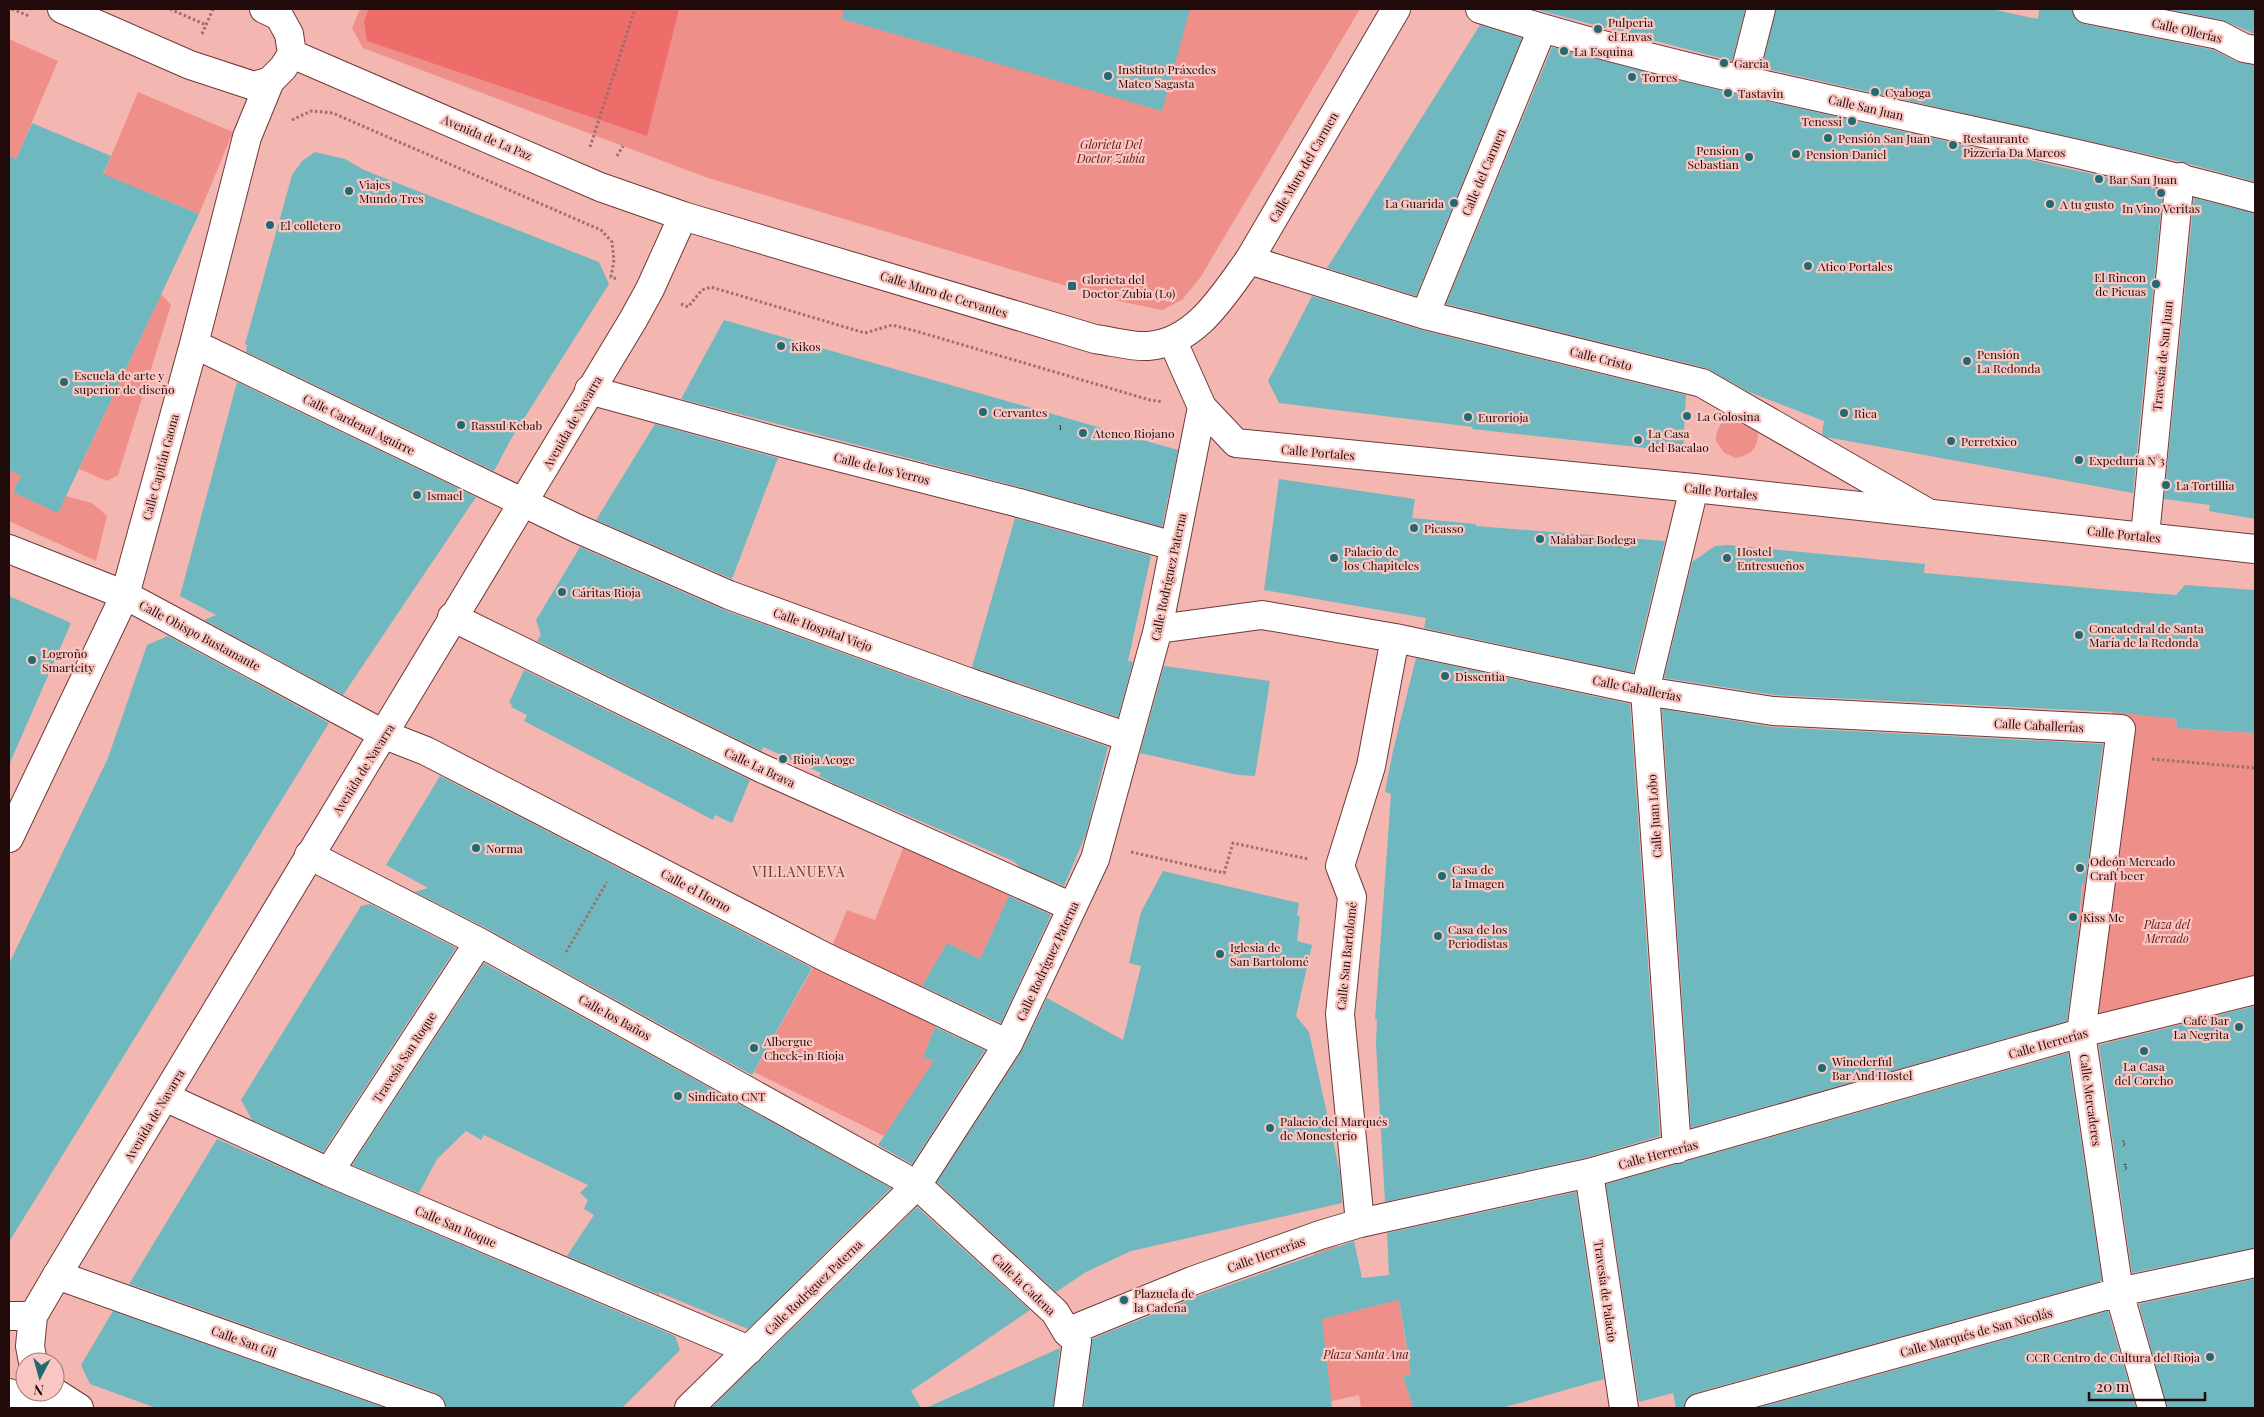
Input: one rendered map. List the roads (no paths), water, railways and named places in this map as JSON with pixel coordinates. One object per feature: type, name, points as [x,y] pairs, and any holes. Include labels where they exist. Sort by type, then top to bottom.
[{"type":"street","points":[[62,9],[190,65],[254,86],[270,81],[283,68],[292,54],[289,34],[278,11]]},
{"type":"street","name":"Calle Muro del Carmen","points":[[1202,320],[1249,260],[1396,9]]},
{"type":"street","name":"Calle San Juan","points":[[1480,9],[1542,29],[1743,80],[2180,177],[2255,198]]},
{"type":"street","points":[[1743,80],[1761,9]]},
{"type":"street","name":"Calle Ollerías","points":[[2087,9],[2219,35],[2244,48],[2255,50]]},
{"type":"street","name":"Calle del Carmen","points":[[1425,315],[1542,29]]},
{"type":"street","name":"Avenida de La Paz","points":[[292,54],[600,188],[683,216]]},
{"type":"street","name":"Calle Capitán Gaona","points":[[9,838],[125,595],[194,344],[247,137],[270,81]]},
{"type":"street","name":"Travesía de San Juan","points":[[2144,536],[2180,177]]},
{"type":"street","name":"Avenida de Navarra","points":[[31,1352],[21,1316],[57,1275],[309,855],[384,735],[452,618],[523,504],[650,289],[683,216]]},
{"type":"street","name":"Calle Muro de Cervantes","points":[[683,216],[1095,338],[1147,346],[1173,342],[1202,320]]},
{"type":"street","name":"Calle Cristo","points":[[1249,260],[1425,315],[1702,383],[1929,514]]},
{"type":"street","name":"Calle Portales","points":[[1173,342],[1202,407],[1236,443],[1694,488],[2255,549]]},
{"type":"street","name":"Calle Cardenal Aguirre","points":[[194,344],[523,504]]},
{"type":"street","name":"Calle de los Yerros","points":[[590,390],[1174,546]]},
{"type":"street","name":"Calle Rodríguez Paterna","points":[[689,1408],[917,1185],[1008,1044],[1095,859],[1158,630],[1202,407]]},
{"type":"street","name":"Calle Juan Lobo","points":[[1677,1149],[1645,691],[1694,488]]},
{"type":"street","name":"Calle Hospital Viejo","points":[[523,504],[729,595],[968,682],[1128,737]]},
{"type":"street","name":"Calle Obispo Bustamante","points":[[9,549],[125,595],[384,735]]},
{"type":"street","name":"Calle Caballerías","points":[[1158,630],[1262,615],[1395,638],[1645,691],[1773,711],[2121,729]]},
{"type":"street","name":"Calle La Brava","points":[[452,618],[761,768],[1072,907]]},
{"type":"street","name":"Calle San Bartolomé","points":[[1360,1223],[1340,1014],[1352,897],[1340,866],[1371,766],[1395,638]]},
{"type":"street","name":"Calle Mercaderes","points":[[2121,729],[2081,1033],[2119,1292],[2152,1408]]},
{"type":"street","name":"Calle el Horno","points":[[384,735],[426,751],[827,958],[1008,1044]]},
{"type":"street","name":"Calle los Baños","points":[[309,855],[479,942],[917,1185]]},
{"type":"street","name":"Travesía San Roque","points":[[329,1172],[479,942]]},
{"type":"street","name":"Calle Herrerías","points":[[1067,1332],[1192,1281],[1320,1235],[1360,1223],[1589,1173],[2081,1033],[2255,990]]},
{"type":"street","name":"Calle San Roque","points":[[165,1097],[329,1172],[748,1350]]},
{"type":"street","name":"Travesía de Palacio","points":[[1589,1173],[1624,1408]]},
{"type":"street","name":"Calle la Cadena","points":[[917,1185],[1056,1312],[1067,1332],[1077,1341],[1068,1408]]},
{"type":"street","name":"Calle Marqués de San Nicolás","points":[[1699,1408],[2119,1292],[2255,1264]]},
{"type":"street","name":"Calle San Gil","points":[[57,1275],[431,1408]]},
{"type":"street","points":[[9,1393],[45,1408]]},
{"type":"street","points":[[65,1399],[79,1408]]},
{"type":"place","name":"Pulperia el Envas","points":[[1598,29]]},
{"type":"place","name":"La Esquina","points":[[1564,51]]},
{"type":"place","name":"Garcia","points":[[1724,63]]},
{"type":"place","name":"Instituto Práxedes Mateo Sagasta","points":[[1108,76]]},
{"type":"place","name":"Torres","points":[[1632,77]]},
{"type":"place","name":"Cyaboga","points":[[1875,92]]},
{"type":"place","name":"Tastavin","points":[[1728,93]]},
{"type":"place","name":"Tenessi","points":[[1852,121]]},
{"type":"place","name":"Pensión San Juan","points":[[1828,138]]},
{"type":"place","name":"Restaurante Pizzeria Da Marcos","points":[[1953,145]]},
{"type":"place","name":"Pension Daniel","points":[[1796,154]]},
{"type":"place","name":"Pension Sebastian","points":[[1749,157]]},
{"type":"place","name":"Bar San Juan","points":[[2099,179]]},
{"type":"place","name":"Viajes Mundo Tres","points":[[349,191]]},
{"type":"place","name":"In Vino Veritas","points":[[2161,193]]},
{"type":"place","name":"La Guarida","points":[[1454,203]]},
{"type":"place","name":"A tu gusto","points":[[2050,204]]},
{"type":"place","name":"El colletero","points":[[270,225]]},
{"type":"place","name":"Atico Portales","points":[[1808,266]]},
{"type":"place","name":"El Rincon de Picuas","points":[[2156,284]]},
{"type":"place","name":"Glorieta del Doctor Zubía (L9)","points":[[1072,286]]},
{"type":"place","name":"Kikos","points":[[781,346]]},
{"type":"place","name":"Pensión La Redonda","points":[[1967,361]]},
{"type":"place","name":"Escuela de arte y superior de diseño","points":[[64,382]]},
{"type":"place","name":"Cervantes","points":[[983,412]]},
{"type":"place","name":"Rica","points":[[1844,413]]},
{"type":"place","name":"La Golosina","points":[[1687,416]]},
{"type":"place","name":"Eurorioja","points":[[1468,417]]},
{"type":"place","name":"Rassul Kebab","points":[[461,425]]},
{"type":"place","name":"Ateneo Riojano","points":[[1083,433]]},
{"type":"place","name":"La Casa del Bacalao","points":[[1638,440]]},
{"type":"place","name":"Perretxico","points":[[1951,441]]},
{"type":"place","name":"Expeduría N°3","points":[[2079,460]]},
{"type":"place","name":"La Tortillia","points":[[2166,485]]},
{"type":"place","name":"Ismael","points":[[417,495]]},
{"type":"place","name":"Picasso","points":[[1414,528]]},
{"type":"place","name":"Malabar Bodega","points":[[1540,539]]},
{"type":"place","name":"Palacio de los Chapiteles","points":[[1334,558]]},
{"type":"place","name":"Hostel Entresueños","points":[[1727,558]]},
{"type":"place","name":"Cáritas Rioja","points":[[562,592]]},
{"type":"place","name":"Concatedral de Santa María de la Redonda","points":[[2079,635]]},
{"type":"place","name":"Logroño Smartcity","points":[[32,660]]},
{"type":"place","name":"Dissentia","points":[[1445,676]]},
{"type":"place","name":"Rioja Acoge","points":[[783,759]]},
{"type":"place","name":"Norma","points":[[476,848]]},
{"type":"place","name":"Odeón Mercado Craft beer","points":[[2080,868]]},
{"type":"place","name":"Casa de la Imagen","points":[[1442,876]]},
{"type":"place","name":"Kiss Me","points":[[2073,917]]},
{"type":"place","name":"Casa de los Periodistas","points":[[1438,936]]},
{"type":"place","name":"Iglesia de San Bartolomé","points":[[1220,954]]},
{"type":"place","name":"Café Bar La Negrita","points":[[2239,1027]]},
{"type":"place","name":"Albergue Check-in Rioja","points":[[754,1048]]},
{"type":"place","name":"La Casa del Corcho","points":[[2144,1051]]},
{"type":"place","name":"Winederful Bar And Hostel","points":[[1822,1068]]},
{"type":"place","name":"Sindicato CNT","points":[[678,1096]]},
{"type":"place","name":"Palacio del Marqués de Monesterio","points":[[1270,1128]]},
{"type":"place","name":"Plazuela de la Cadena","points":[[1124,1300]]},
{"type":"place","name":"CCR Centro de Cultura del Rioja","points":[[2210,1357]]},
{"type":"district","name":"VILLANUEVA","points":[[799,871]]},
{"type":"park label","name":"Glorieta Del Doctor Zubía","points":[[1111,151]]},
{"type":"park label","name":"Plaza del Mercado","points":[[2167,931]]},
{"type":"park label","name":"Plaza Santa Ana","points":[[1366,1354]]}]
